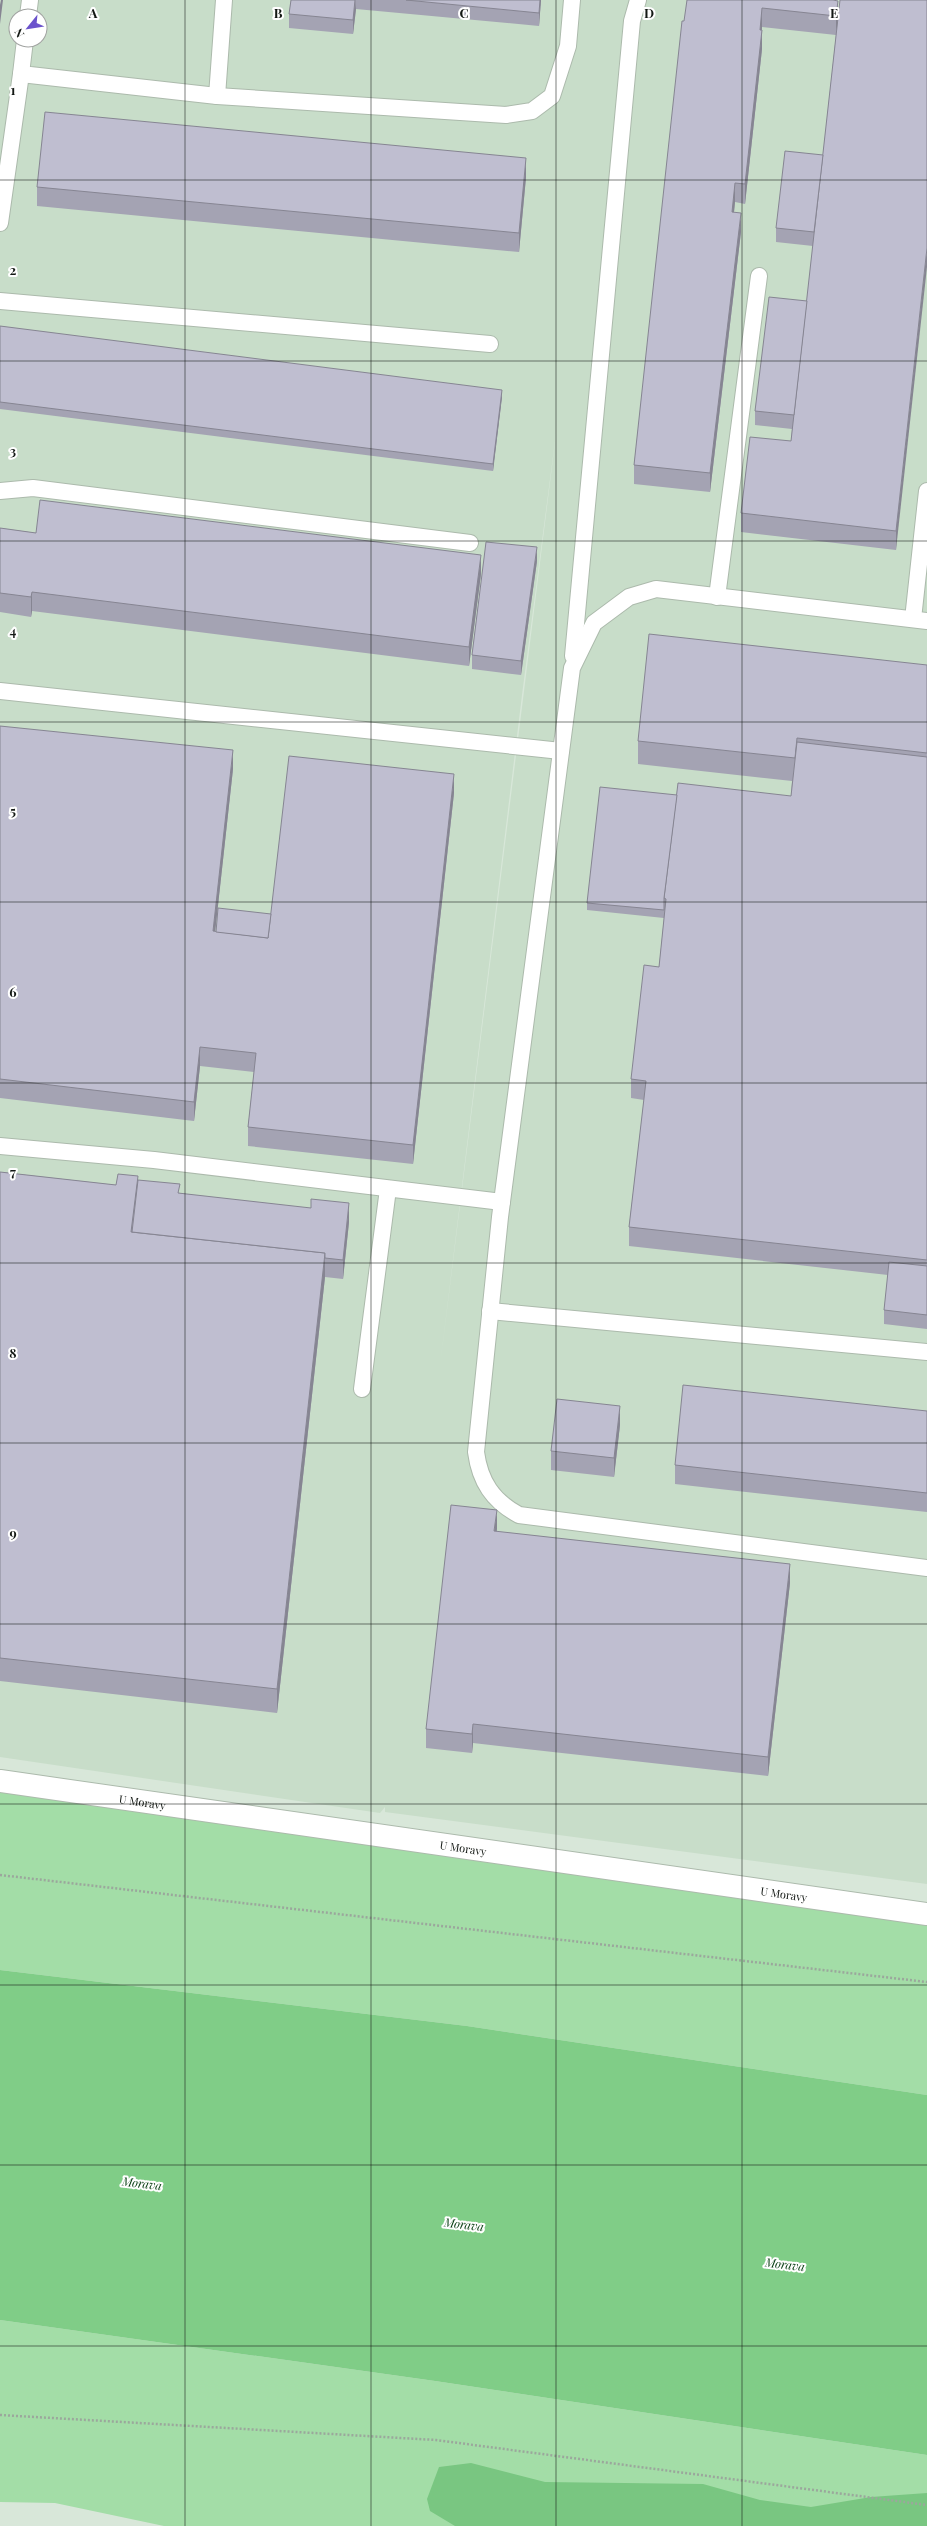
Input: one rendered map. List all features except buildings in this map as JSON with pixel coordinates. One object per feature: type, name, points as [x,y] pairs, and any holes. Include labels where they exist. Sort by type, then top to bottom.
[{"type":"street","name":"U Moravy","points":[[0,1781],[927,1914]]},
{"type":"lane","points":[[217,96],[224,0]]},
{"type":"lane","points":[[21,74],[217,96],[506,115],[532,111],[552,96],[568,46],[572,0]]},
{"type":"lane","points":[[638,0],[631,29],[572,668],[502,1202],[476,1452],[482,1479],[492,1495],[504,1507],[519,1515],[927,1568]]},
{"type":"lane","points":[[0,223],[24,48]]},
{"type":"lane","points":[[717,597],[759,276]]},
{"type":"lane","points":[[0,301],[490,344]]},
{"type":"lane","points":[[0,491],[33,488],[470,543]]},
{"type":"lane","points":[[572,668],[594,624],[629,596],[656,589],[920,620],[927,491]]},
{"type":"lane","points":[[0,691],[561,751]]},
{"type":"lane","points":[[0,1146],[154,1160],[502,1202]]},
{"type":"lane","points":[[362,1388],[388,1189]]},
{"type":"lane","points":[[490,1311],[927,1352]]},
{"type":"path","points":[[0,1875],[927,1982]]},
{"type":"path","points":[[0,2415],[436,2440],[927,2505]]},
{"type":"shaded area","points":[[0,0],[927,0],[927,1884],[385,1812],[385,1807],[380,1813],[0,1757]],"holes":[[[558,418],[440,1366],[522,695]]]},
{"type":"shaded area","points":[[0,1791],[659,1887],[927,1923],[927,2095],[467,2026],[0,1970]]},
{"type":"shaded area","points":[[0,2320],[435,2381],[927,2455],[927,2526],[164,2526],[55,2503],[0,2502]]},
{"type":"shaded area","points":[[471,2463],[545,2482],[703,2484],[760,2500],[811,2507],[871,2497],[927,2493],[927,2526],[455,2526],[430,2511],[427,2499],[439,2467]]},
{"type":"water","name":"Morava","points":[[0,1970],[467,2026],[927,2095],[927,2455],[435,2381],[0,2320]]}]
